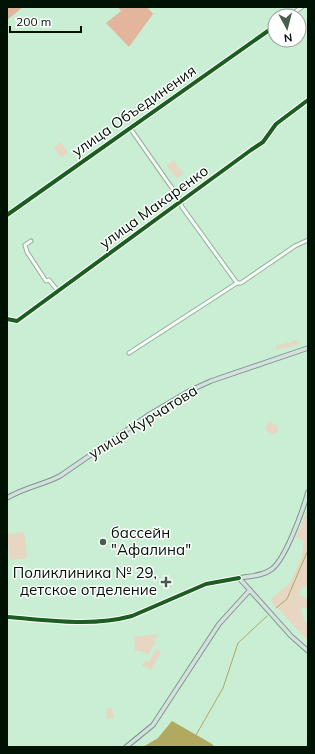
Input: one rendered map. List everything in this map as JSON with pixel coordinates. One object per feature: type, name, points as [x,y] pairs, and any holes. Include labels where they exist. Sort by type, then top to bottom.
[{"type":"main road","name":"улица Курчатова","points":[[7,498],[29,486],[44,483],[60,476],[150,414],[199,386],[308,348]]},
{"type":"main road","points":[[308,492],[294,530],[277,564],[266,572],[239,578],[291,636],[308,651]]},
{"type":"main road","points":[[126,747],[153,725],[219,624],[250,590]]},
{"type":"street","name":"улица Объединения","points":[[7,215],[267,32]]},
{"type":"street","name":"улица Макаренко","points":[[7,319],[17,321],[180,203],[263,142],[276,124],[308,100]]},
{"type":"street","points":[[130,128],[179,198],[180,203],[237,283]]},
{"type":"street","points":[[129,353],[237,283],[241,283],[295,246],[308,240]]},
{"type":"street","points":[[31,241],[25,245],[27,252],[46,281],[49,279],[58,291]]},
{"type":"street","points":[[7,617],[85,622],[120,619],[132,616],[206,584],[239,578]]},
{"type":"shaded area","points":[[7,7],[23,7],[7,20]]},
{"type":"shaded area","points":[[118,7],[147,7],[153,14],[129,47],[106,23],[121,11]]},
{"type":"shaded area","points":[[61,142],[68,153],[61,158],[54,147]]},
{"type":"shaded area","points":[[174,161],[183,173],[178,178],[176,178],[167,166]]},
{"type":"shaded area","points":[[298,340],[300,344],[276,350],[276,346]]},
{"type":"shaded area","points":[[269,421],[277,426],[278,432],[274,434],[265,429]]},
{"type":"shaded area","points":[[308,509],[308,587],[302,587],[299,595],[308,599],[308,609],[301,607],[304,621],[308,623],[307,640],[270,600],[290,583],[302,557],[304,541],[296,537]]},
{"type":"shaded area","points":[[24,532],[27,558],[10,560],[7,534]]},
{"type":"shaded area","points":[[156,634],[157,639],[149,638],[156,642],[148,655],[141,651],[135,651],[134,637]]},
{"type":"shaded area","points":[[156,649],[161,652],[151,670],[142,665],[145,660],[149,662]]},
{"type":"shaded area","points":[[112,708],[114,718],[107,719],[106,709]]},
{"type":"shaded area","points":[[172,721],[215,747],[143,747],[158,738]]},
{"type":"waterway","points":[[276,608],[287,599],[308,550]]},
{"type":"waterway","points":[[196,735],[223,688],[238,643],[267,616]]},
{"type":"cycle path","points":[[7,215],[267,32]]},
{"type":"cycle path","points":[[7,319],[17,321],[263,142],[276,124],[308,100]]},
{"type":"cycle path","points":[[7,617],[70,622],[117,619],[132,616],[206,584],[239,578]]},
{"type":"place","name":"бассейн \"Афалина\"","points":[[103,542]]},
{"type":"place","name":"Поликлиника № 29, детское отделение","points":[[166,582]]}]
